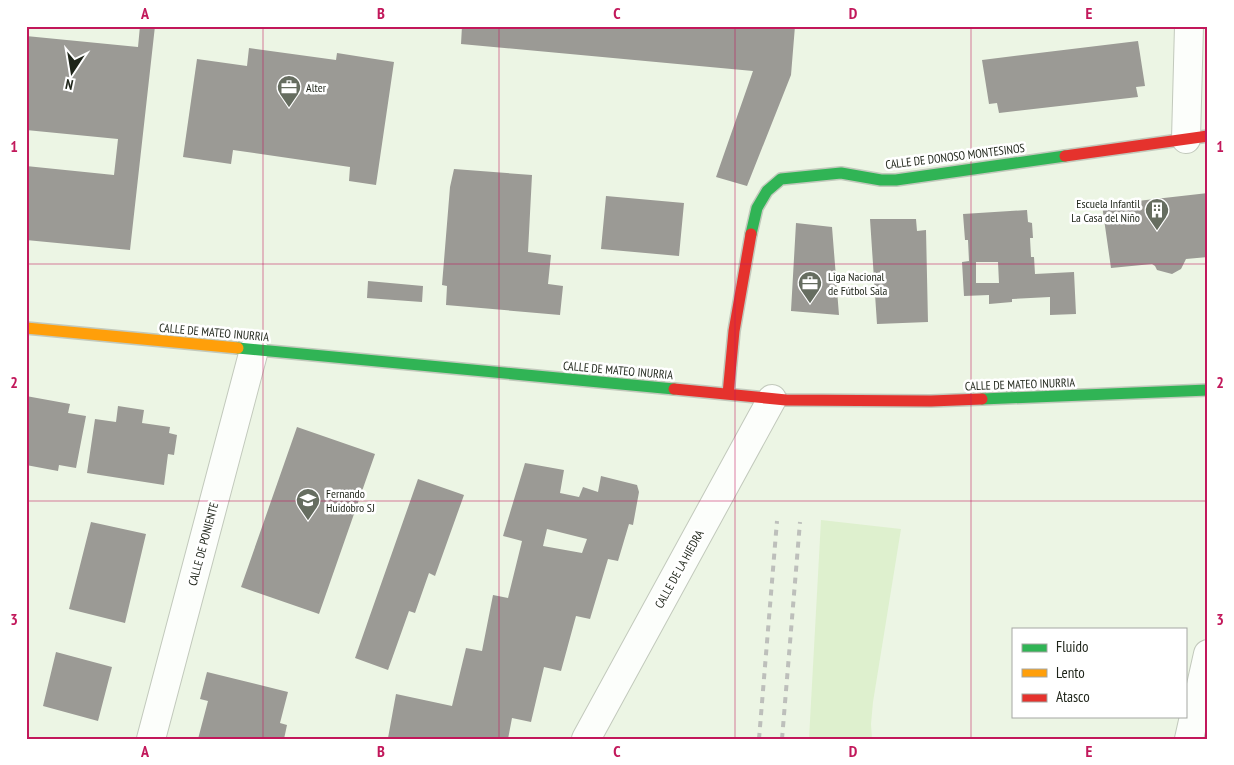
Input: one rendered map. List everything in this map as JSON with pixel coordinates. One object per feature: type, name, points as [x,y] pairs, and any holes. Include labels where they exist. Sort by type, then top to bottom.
[{"type":"main road","name":"CALLE DE DONOSO MONTESINOS","points":[[728,394],[734,331],[756,213],[767,191],[781,179],[842,173],[881,180],[896,180],[1197,137]]},
{"type":"main road","name":"CALLE DE MATEO INURRIA","points":[[26,328],[772,399],[931,401],[1208,390]]},
{"type":"street","points":[[1189,26],[1197,137]]},
{"type":"street","name":"CALLE DE PONIENTE","points":[[151,739],[254,350]]},
{"type":"street","name":"CALLE DE LA HIEDRA","points":[[586,739],[772,399]]},
{"type":"street","points":[[1189,739],[1208,654]]},
{"type":"green space","points":[[821,520],[901,529],[873,702],[872,739],[809,739]]},
{"type":"building","points":[[140,26],[155,26],[130,250],[26,240],[26,166],[114,175],[118,139],[26,130],[26,36],[138,47]]},
{"type":"building","points":[[462,26],[795,26],[791,75],[747,186],[716,177],[753,71],[461,44]]},
{"type":"building","points":[[1138,41],[1145,86],[1136,87],[1138,97],[999,113],[997,103],[989,104],[982,60]]},
{"type":"building","name":"Alter","points":[[249,48],[336,60],[337,53],[394,62],[376,185],[349,181],[350,167],[233,150],[231,164],[183,157],[197,59],[247,66]]},
{"type":"building","points":[[454,169],[532,175],[528,252],[551,255],[548,284],[563,286],[560,315],[446,305],[447,286],[442,285],[450,187]]},
{"type":"building","name":"Escuela Infantil La Casa del Niño","points":[[1208,193],[1208,257],[1186,259],[1181,269],[1172,274],[1157,270],[1152,264],[1111,268],[1102,205]]},
{"type":"building","points":[[606,196],[684,203],[679,256],[601,249]]},
{"type":"building","points":[[1027,210],[1028,222],[1032,223],[1033,238],[1030,238],[1031,257],[1034,257],[1035,274],[1074,272],[1076,314],[1050,315],[1050,297],[1012,299],[1012,302],[989,304],[989,295],[964,296],[962,262],[969,261],[968,240],[965,240],[963,214]],"holes":[[[976,262],[998,262],[999,283],[976,283]]]},
{"type":"building","points":[[870,219],[916,219],[917,231],[926,230],[928,322],[877,324]]},
{"type":"building","points":[[796,223],[832,227],[839,315],[791,311]]},
{"type":"building","points":[[368,281],[423,286],[422,302],[367,298]]},
{"type":"building","points":[[26,396],[70,404],[68,413],[86,416],[76,468],[59,465],[58,471],[26,465]]},
{"type":"building","points":[[118,406],[144,410],[142,423],[170,427],[169,433],[177,435],[174,455],[168,454],[164,485],[87,473],[95,419],[116,422]]},
{"type":"building","name":"Fernando Huidobro SJ","points":[[297,427],[375,454],[319,614],[241,587]]},
{"type":"building","points":[[525,463],[564,470],[560,493],[579,497],[583,487],[598,492],[601,476],[637,485],[639,492],[633,525],[629,524],[618,561],[608,559],[590,619],[576,616],[561,671],[544,667],[531,722],[512,718],[508,739],[388,738],[396,694],[452,706],[466,648],[482,651],[493,595],[508,598],[522,541],[503,536]],"holes":[[[547,529],[587,539],[582,553],[543,546]]]},
{"type":"building","name":"Fernando Huidobro SJ","points":[[418,479],[464,495],[435,576],[429,573],[415,613],[409,611],[388,670],[355,658]]},
{"type":"building","points":[[91,522],[146,534],[125,623],[69,609]]},
{"type":"building","points":[[56,652],[112,667],[98,721],[43,706]]},
{"type":"building","points":[[207,672],[288,692],[280,723],[287,725],[284,739],[198,739],[208,701],[200,699]]},
{"type":"railway","points":[[759,739],[777,521]]},
{"type":"railway","points":[[782,739],[800,522]]},
{"type":"traffic: fast","points":[[751,234],[757,208],[767,191],[781,179],[841,173],[881,180],[896,180],[1065,156]]},
{"type":"traffic: fast","points":[[238,348],[674,389]]},
{"type":"traffic: fast","points":[[982,399],[1208,390]]},
{"type":"traffic: slow","points":[[26,328],[238,348]]},
{"type":"traffic: jam","points":[[1065,156],[1208,136]]},
{"type":"traffic: jam","points":[[728,394],[734,331],[751,234]]},
{"type":"traffic: jam","points":[[674,389],[786,400],[931,401],[982,399]]},
{"type":"place","name":"Alter","points":[[289,108]]},
{"type":"place","name":"Escuela Infantil La Casa del Niño","points":[[1157,231]]},
{"type":"place","name":"Liga Nacional de Fútbol Sala","points":[[810,304]]},
{"type":"place","name":"Fernando Huidobro SJ","points":[[308,521]]}]
